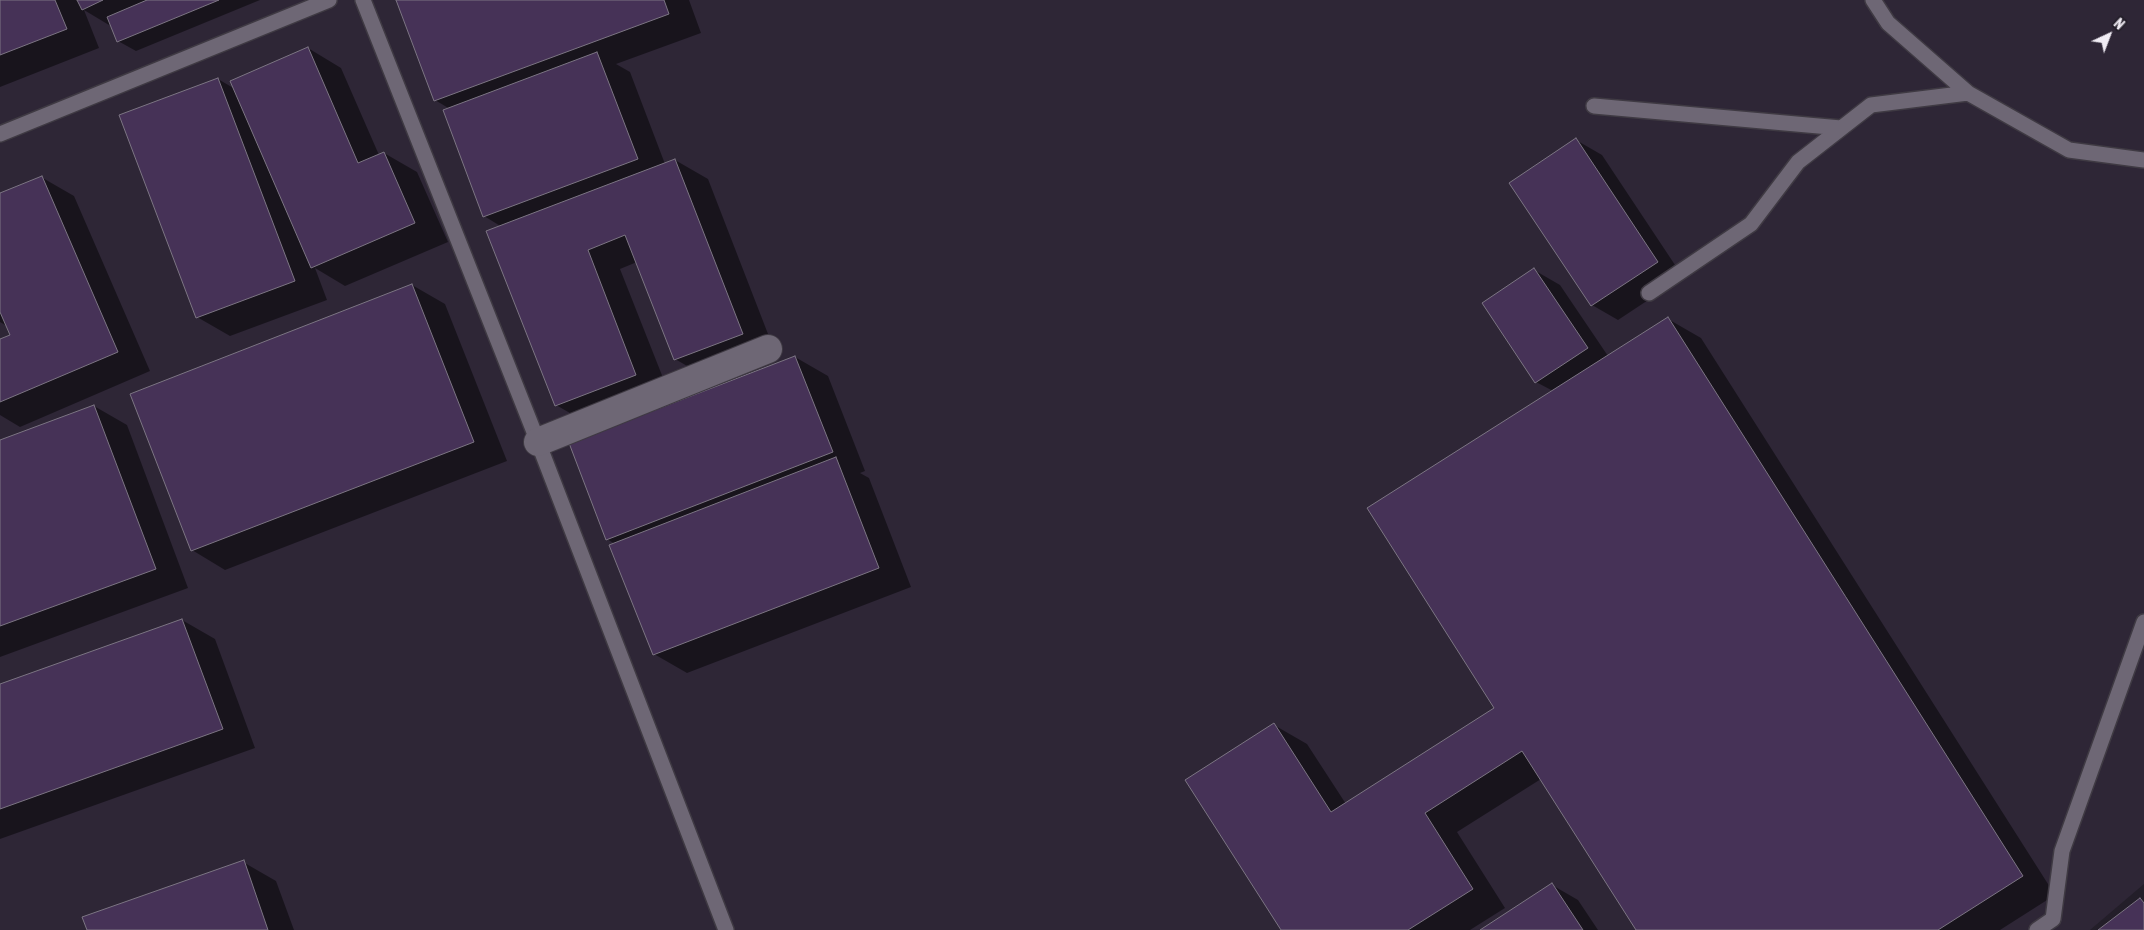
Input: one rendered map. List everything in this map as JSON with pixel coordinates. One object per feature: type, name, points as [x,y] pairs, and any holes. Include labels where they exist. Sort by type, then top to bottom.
[{"type":"street","points":[[538,442],[768,349]]},
{"type":"lane","points":[[0,134],[330,0]]},
{"type":"lane","points":[[362,0],[538,442],[726,930]]},
{"type":"lane","points":[[1873,0],[1888,23],[1968,93],[2069,150],[2144,160]]},
{"type":"lane","points":[[1649,293],[1751,224],[1798,162],[1871,105],[1968,93]]},
{"type":"lane","points":[[1594,106],[1842,128]]},
{"type":"lane","points":[[2037,930],[2053,919],[2062,851],[2144,622]]},
{"type":"shaded area","points":[[0,0],[2144,0],[2144,884],[2090,930],[0,930]]},
{"type":"building","points":[[0,0],[55,0],[67,29],[0,55]]},
{"type":"building","points":[[77,0],[103,0],[82,10]]},
{"type":"building","points":[[147,0],[219,0],[117,42],[107,17]]},
{"type":"building","points":[[396,0],[664,0],[669,14],[434,101]]},
{"type":"building","points":[[308,47],[358,163],[384,152],[415,223],[311,268],[230,81]]},
{"type":"building","points":[[597,52],[638,159],[483,217],[443,110]]},
{"type":"building","points":[[218,78],[295,281],[196,318],[119,115]]},
{"type":"building","points":[[1576,138],[1658,262],[1591,306],[1509,183]]},
{"type":"building","points":[[675,159],[743,334],[674,360],[625,235],[588,250],[636,375],[555,406],[486,231]]},
{"type":"building","points":[[42,176],[118,352],[0,402],[0,339],[10,335],[0,312],[0,193]]},
{"type":"building","points":[[1534,268],[1588,348],[1535,383],[1482,303]]},
{"type":"building","points":[[412,284],[474,442],[191,551],[130,394]]},
{"type":"building","points":[[1668,317],[2023,876],[1938,930],[1636,930],[1522,751],[1425,813],[1473,889],[1408,930],[1281,930],[1185,780],[1274,723],[1331,812],[1494,708],[1367,508]]},
{"type":"building","points":[[795,356],[833,452],[606,540],[569,443]]},
{"type":"building","points":[[94,405],[156,569],[0,626],[0,440]]},
{"type":"building","points":[[836,457],[879,568],[653,655],[609,545]]},
{"type":"building","points":[[182,619],[223,729],[0,809],[0,684]]},
{"type":"building","points":[[244,860],[268,930],[87,930],[82,917]]},
{"type":"building","points":[[1552,883],[1583,930],[1480,930]]},
{"type":"building","points":[[2140,898],[2144,903],[2144,930],[2098,930]]}]
